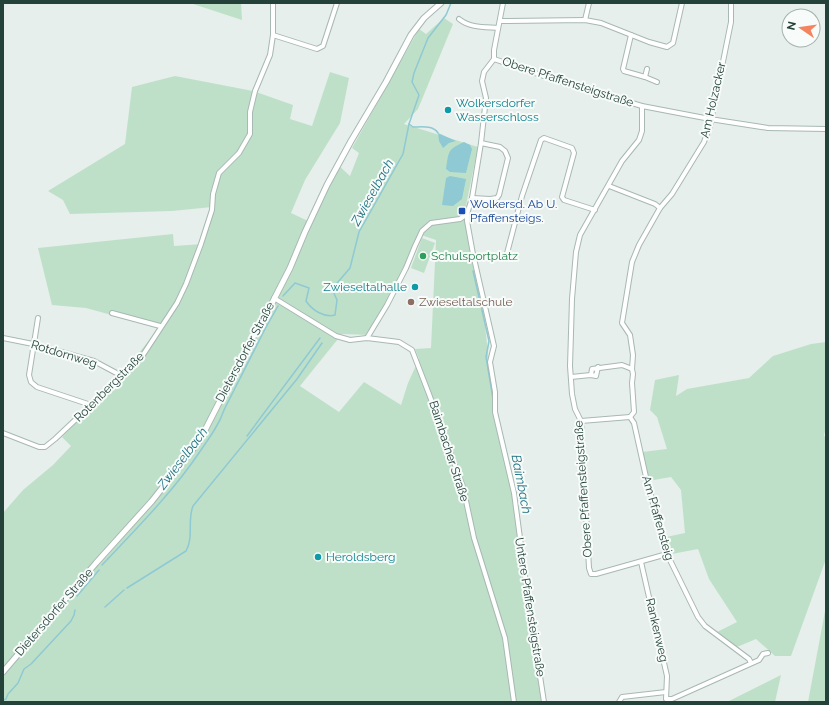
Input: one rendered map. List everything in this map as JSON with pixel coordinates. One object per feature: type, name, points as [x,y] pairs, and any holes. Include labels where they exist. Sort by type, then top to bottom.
[{"type":"street","name":"Rotenbergstraße","points":[[3,433],[38,447],[45,447],[55,440],[141,358],[160,326],[177,303],[191,271],[212,210],[213,194],[219,173],[239,153],[250,134],[250,112],[255,91],[270,54],[273,35],[273,3]]},
{"type":"street","points":[[273,35],[317,49],[323,46],[336,3]]},
{"type":"street","name":"Dietersdorfer Straße","points":[[3,672],[96,563],[152,501],[200,440],[290,268],[327,185],[351,141],[386,82],[411,35],[424,18],[441,3]]},
{"type":"street","points":[[367,338],[387,305],[406,268],[414,246],[422,231],[431,224],[460,219],[467,214],[472,198],[481,143],[486,98],[482,81],[484,72],[494,59],[494,50],[503,3]]},
{"type":"street","points":[[585,20],[589,3]]},
{"type":"street","points":[[500,21],[585,20],[601,23],[649,42],[667,47],[672,43],[682,3]]},
{"type":"street","name":"Am Holzacker","points":[[630,417],[634,412],[632,383],[634,374],[632,369],[633,355],[630,335],[622,323],[632,262],[642,239],[660,208],[672,194],[704,142],[710,126],[710,119],[731,22],[731,3]]},
{"type":"street","points":[[459,19],[464,24],[470,26],[498,28]]},
{"type":"street","points":[[631,35],[622,69],[657,82]]},
{"type":"street","name":"Obere Pfaffensteigstraße","points":[[494,59],[548,78],[642,106],[768,128],[826,129]]},
{"type":"street","points":[[645,77],[647,69]]},
{"type":"street","name":"Obere Pfaffensteigstraße","points":[[642,106],[642,131],[640,140],[622,162],[580,235],[576,252],[572,299],[570,366],[572,394],[575,409],[581,421],[589,568],[591,574],[596,574],[666,554]]},
{"type":"street","points":[[506,257],[522,196],[541,140],[544,138],[572,148],[574,153],[562,197],[564,200],[595,210]]},
{"type":"street","points":[[472,198],[490,200],[497,198],[508,158],[505,150],[500,147],[481,143]]},
{"type":"street","points":[[608,186],[655,204],[660,208]]},
{"type":"street","name":"Untere Pfaffensteigstraße","points":[[467,214],[473,254],[494,346],[490,362],[495,392],[495,412],[514,493],[544,702]]},
{"type":"street","name":"Baimbacher Straße","points":[[274,298],[336,336],[350,340],[367,338],[399,342],[412,350],[463,487],[474,538],[505,638],[514,702]]},
{"type":"street","points":[[112,313],[160,326]]},
{"type":"street","points":[[38,318],[29,375],[31,382],[37,387],[91,405]]},
{"type":"street","name":"Rotdornweg","points":[[3,338],[33,344],[94,361],[122,376]]},
{"type":"street","points":[[571,377],[591,375],[592,368],[598,367],[622,365],[632,369]]},
{"type":"street","points":[[581,421],[630,417]]},
{"type":"street","name":"Am Pfaffensteig","points":[[630,417],[634,423],[666,554],[698,617],[705,626],[749,659],[751,663]]},
{"type":"street","name":"Rankenweg","points":[[641,562],[667,676],[666,699],[672,699],[751,663]]},
{"type":"street","points":[[751,663],[759,660],[763,654],[768,653]]},
{"type":"street","points":[[619,702],[622,697],[666,692]]},
{"type":"green space","points":[[190,3],[241,3],[242,20]]},
{"type":"green space","points":[[444,18],[453,24],[418,109],[404,124],[478,147],[464,215],[470,254],[483,307],[498,432],[515,492],[543,702],[3,702],[3,513],[23,490],[53,465],[71,446],[62,437],[122,374],[159,328],[86,308],[52,305],[38,248],[173,234],[174,246],[203,244],[212,207],[172,211],[70,214],[63,200],[48,191],[125,144],[132,87],[175,76],[253,91],[293,105],[290,119],[312,126],[330,72],[349,78],[340,123],[305,180],[291,213],[308,221],[337,164],[350,176],[359,153],[352,148],[419,29],[426,34]],"holes":[[[421,235],[436,240],[431,348],[415,349],[419,359],[408,383],[401,405],[364,382],[339,412],[300,386],[342,334],[370,335]]]},
{"type":"green space","name":"Schulsportplatz","points":[[422,238],[435,243],[424,273],[411,268]]},
{"type":"green space","points":[[826,342],[826,425],[824,436],[826,437],[826,559],[791,656],[775,656],[756,639],[737,647],[717,632],[737,622],[709,579],[698,549],[672,554],[666,537],[685,533],[681,490],[671,477],[648,481],[642,452],[667,449],[657,417],[650,410],[655,380],[679,375],[676,396],[687,389],[749,378],[773,356],[811,344]]},
{"type":"green space","points":[[826,606],[826,702],[808,702]]},
{"type":"green space","points":[[781,675],[775,702],[727,702]]},
{"type":"water","points":[[438,133],[456,141],[449,143],[443,148],[439,141]]},
{"type":"water","points":[[464,142],[470,145],[472,149],[466,173],[450,172],[446,169],[450,152],[454,147]]},
{"type":"water","points":[[450,176],[466,179],[462,199],[453,206],[442,205],[446,178]]},
{"type":"waterway","name":"Zwieselbach","points":[[283,296],[295,283],[309,288],[306,301],[315,310],[323,314],[331,316],[335,315],[337,300],[332,289],[350,268],[359,232],[403,154],[409,124],[419,95],[412,82],[414,73],[428,38],[446,15],[451,3]]},
{"type":"waterway","name":"Baimbach","points":[[409,124],[413,127],[430,128],[436,130],[438,133]]},
{"type":"waterway","name":"Baimbach","points":[[473,271],[489,341],[486,357],[493,399]]},
{"type":"waterway","name":"Zwieselbach","points":[[102,565],[167,495],[208,440],[220,421],[224,410],[278,306]]},
{"type":"waterway","points":[[247,436],[320,338]]},
{"type":"waterway","points":[[127,588],[186,551],[190,540],[190,517],[193,506],[297,379],[322,343]]},
{"type":"waterway","name":"Baimbach","points":[[498,418],[517,500]]},
{"type":"waterway","name":"Zwieselbach","points":[[77,596],[99,570]]},
{"type":"waterway","points":[[105,607],[124,590]]},
{"type":"waterway","name":"Zwieselbach","points":[[3,700],[6,699],[8,694],[18,683],[24,669],[31,664],[71,621],[75,610]]},
{"type":"place","name":"Wolkersdorfer Wasserschloss","points":[[448,110]]},
{"type":"place","name":"Wolkersd. Ab U. Pfaffensteigs.","points":[[462,211]]},
{"type":"place","name":"Schulsportplatz","points":[[423,256]]},
{"type":"place","name":"Zwieseltalhalle","points":[[415,287]]},
{"type":"place","name":"Zwieseltalschule","points":[[411,302]]},
{"type":"place","name":"Heroldsberg","points":[[318,557]]}]
